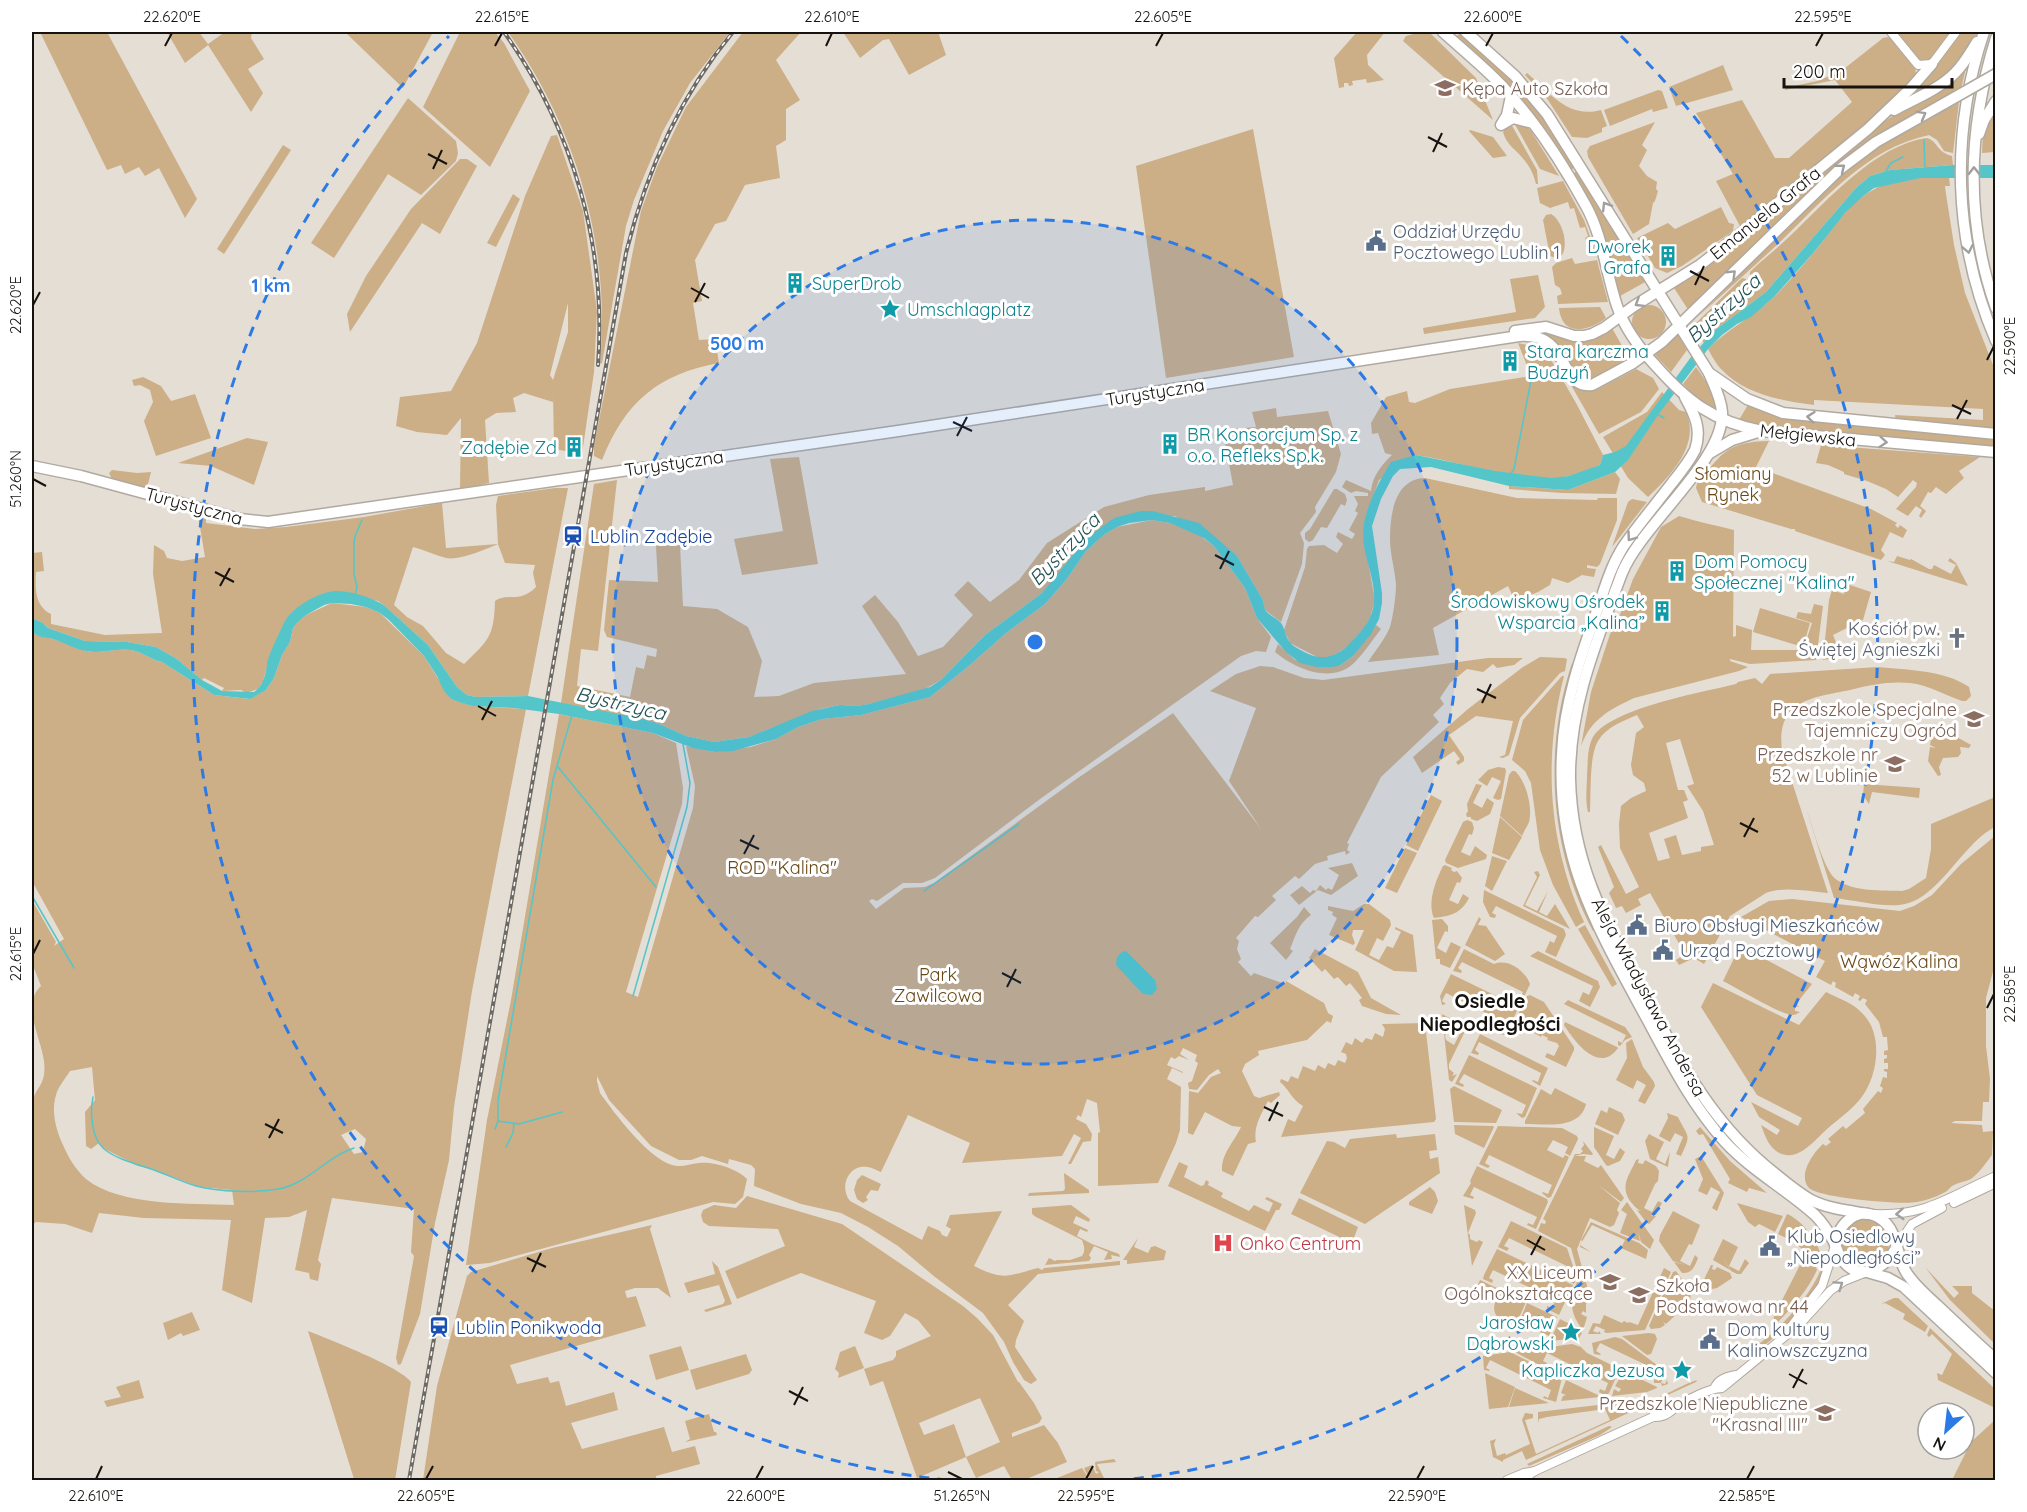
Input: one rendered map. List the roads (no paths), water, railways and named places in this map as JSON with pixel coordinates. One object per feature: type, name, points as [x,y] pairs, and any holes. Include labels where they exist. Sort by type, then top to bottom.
[{"type":"main road","points":[[1443,32],[1511,96],[1534,124],[1567,174],[1591,216],[1620,315]]},
{"type":"main road","points":[[1466,32],[1515,76],[1547,114],[1658,291]]},
{"type":"main road","points":[[1868,129],[1890,112],[1934,89],[1954,74],[1984,32]]},
{"type":"main road","points":[[1984,32],[1966,102],[1960,149],[1961,190],[1971,267],[1995,341]]},
{"type":"main road","points":[[1995,38],[1981,88],[1973,149],[1974,193],[1980,249],[1995,308]]},
{"type":"main road","points":[[1868,129],[1932,64]]},
{"type":"main road","points":[[1918,65],[1919,79]]},
{"type":"main road","name":"Emanuela Grafa","points":[[1645,355],[1680,325],[1840,169],[1876,142],[1995,74]]},
{"type":"main road","points":[[1511,96],[1507,115],[1500,128],[1513,118],[1534,124]]},
{"type":"main road","points":[[1973,149],[1984,120],[1995,101]]},
{"type":"main road","name":"Emanuela Grafa","points":[[1620,315],[1718,252],[1868,129]]},
{"type":"main road","name":"Mełgiewska","points":[[1658,291],[1709,373],[1747,399],[1783,413],[1798,416],[1995,434]]},
{"type":"main road","name":"Mełgiewska","points":[[1620,315],[1645,355],[1685,397],[1738,426],[1762,431],[1995,452]]},
{"type":"main road","name":"Turystyczna","points":[[1320,366],[1361,356],[1538,328],[1556,329],[1574,336],[1589,336],[1620,315]]},
{"type":"main road","name":"Turystyczna","points":[[32,466],[81,476],[240,519],[273,522],[898,431],[1512,337],[1529,336],[1543,340],[1562,357],[1572,378],[1584,386],[1601,382],[1645,355]]},
{"type":"main road","points":[[1709,373],[1720,400],[1722,419]]},
{"type":"main road","name":"Aleja Władysława Andersa","points":[[1600,617],[1610,572],[1622,550],[1695,450],[1698,441],[1698,426],[1694,412],[1685,397]]},
{"type":"main road","name":"Aleja Władysława Andersa","points":[[1722,419],[1719,433],[1709,454],[1631,554],[1576,673],[1561,764],[1564,815],[1575,871],[1677,1074],[1699,1109],[1742,1158],[1817,1218],[1835,1245]]},
{"type":"main road","points":[[1709,454],[1732,440],[1762,431]]},
{"type":"main road","name":"Aleja Władysława Andersa","points":[[1597,914],[1690,1079],[1730,1133],[1765,1167],[1809,1198],[1828,1206],[1868,1214]]},
{"type":"main road","points":[[1995,1360],[1911,1280],[1902,1266],[1888,1225],[1868,1214],[1858,1215],[1844,1223],[1838,1232],[1835,1245],[1845,1263],[1854,1269],[1888,1278],[1904,1287],[1995,1373]]},
{"type":"main road","points":[[1867,1272],[1885,1264],[1896,1248]]},
{"type":"street","points":[[1891,32],[1918,65],[1932,64],[1956,32]]},
{"type":"street","points":[[1868,1214],[1900,1214],[1921,1211],[1995,1176]]},
{"type":"street","points":[[1896,1248],[1906,1232],[1917,1221],[1995,1183]]},
{"type":"street","points":[[1786,1334],[1822,1286],[1835,1245]]},
{"type":"street","points":[[1522,1480],[1535,1471],[1653,1417],[1660,1418],[1676,1407],[1714,1389],[1722,1388],[1800,1324],[1836,1286],[1867,1272]]},
{"type":"street","points":[[1507,1480],[1535,1471]]},
{"type":"water","points":[[1953,165],[1995,165],[1995,178],[1920,178],[1874,188],[1862,197],[1845,213],[1774,297],[1751,317],[1722,335],[1708,349],[1658,415],[1628,460],[1615,472],[1568,490],[1509,486],[1431,467],[1400,469],[1393,476],[1381,499],[1372,526],[1382,593],[1379,619],[1371,634],[1353,656],[1339,666],[1317,667],[1300,663],[1286,652],[1257,618],[1245,588],[1214,546],[1204,538],[1170,523],[1152,520],[1129,523],[1105,534],[1086,551],[1066,580],[1045,604],[1006,633],[930,697],[861,715],[822,719],[798,727],[776,739],[733,751],[715,752],[693,748],[653,733],[559,714],[514,708],[472,706],[451,699],[424,656],[389,620],[366,607],[351,604],[324,605],[298,622],[293,628],[290,642],[282,655],[274,678],[266,690],[250,699],[214,695],[162,662],[135,651],[122,649],[88,651],[39,636],[32,631],[32,618],[48,628],[85,641],[127,642],[156,647],[177,659],[202,680],[222,691],[254,692],[264,679],[269,656],[289,615],[301,605],[322,594],[336,591],[348,592],[369,598],[385,606],[428,645],[457,687],[467,695],[476,697],[528,696],[643,719],[686,736],[714,742],[749,737],[812,711],[840,705],[869,704],[930,687],[941,680],[985,635],[1042,593],[1087,538],[1114,518],[1141,511],[1152,511],[1199,523],[1237,556],[1263,600],[1265,610],[1281,623],[1290,643],[1311,655],[1330,656],[1347,646],[1364,628],[1372,613],[1374,593],[1365,551],[1364,525],[1372,497],[1391,462],[1416,455],[1495,471],[1551,478],[1569,476],[1600,465],[1603,455],[1626,446],[1691,357],[1715,330],[1766,292],[1856,188],[1870,176],[1890,170]]},
{"type":"water","points":[[1126,951],[1155,980],[1157,989],[1152,995],[1143,994],[1116,965],[1117,957]]},
{"type":"waterway","points":[[1924,140],[1925,169]]},
{"type":"waterway","points":[[1886,171],[1891,163],[1903,157]]},
{"type":"waterway","points":[[1510,475],[1514,469],[1531,380]]},
{"type":"waterway","points":[[1657,414],[1664,418]]},
{"type":"waterway","points":[[355,595],[357,587],[354,574],[354,543],[362,520]]},
{"type":"waterway","points":[[562,1112],[519,1124],[498,1121],[498,1101],[553,780],[572,715]]},
{"type":"waterway","points":[[633,996],[687,807],[690,783],[683,744]]},
{"type":"waterway","points":[[558,767],[656,887]]},
{"type":"waterway","points":[[924,891],[1019,824]]},
{"type":"waterway","points":[[32,896],[74,968]]},
{"type":"waterway","points":[[93,1097],[94,1132],[104,1149],[115,1156],[205,1188],[226,1191],[278,1189],[299,1182],[344,1152],[354,1148]]},
{"type":"waterway","points":[[495,1129],[498,1121]]},
{"type":"waterway","points":[[506,1147],[513,1133],[514,1123]]},
{"type":"railway","points":[[504,32],[528,69],[549,108],[580,190],[597,276],[598,365]]},
{"type":"railway","points":[[409,1480],[626,253],[644,193],[667,136],[697,82],[733,32]]},
{"type":"place","name":"Kępa Auto Szkoła","points":[[1445,88]]},
{"type":"place","name":"Oddział Urzędu Pocztowego Lublin 1","points":[[1376,241]]},
{"type":"place","name":"Dworek Grafa","points":[[1668,256]]},
{"type":"place","name":"SuperDrob","points":[[795,283]]},
{"type":"place","name":"Umschlagplatz","points":[[890,309]]},
{"type":"place","name":"Stara karczma Budzyń","points":[[1510,361]]},
{"type":"place","name":"BR Konsorcjum Sp. z o.o. Refleks Sp.k.","points":[[1170,444]]},
{"type":"place","name":"Zadębie Zd","points":[[574,447]]},
{"type":"place","name":"Lublin Zadębie","points":[[573,536]]},
{"type":"place","name":"Dom Pomocy Społecznej \"Kalina\"","points":[[1677,571]]},
{"type":"place","name":"Środowiskowy Ośrodek Wsparcia „Kalina”","points":[[1662,611]]},
{"type":"place","name":"Kościół pw. Świętej Agnieszki","points":[[1957,638]]},
{"type":"place","name":"Przedszkole Specjalne Tajemniczy Ogród","points":[[1974,719]]},
{"type":"place","name":"Przedszkole nr 52 w Lublinie","points":[[1895,764]]},
{"type":"place","name":"Biuro Obsługi Mieszkańców","points":[[1637,925]]},
{"type":"place","name":"Urząd Pocztowy","points":[[1663,950]]},
{"type":"place","name":"Onko Centrum","points":[[1223,1243]]},
{"type":"place","name":"Klub Osiedlowy „Niepodległości”","points":[[1770,1246]]},
{"type":"place","name":"XX Liceum Ogólnokształcące","points":[[1610,1282]]},
{"type":"place","name":"Szkoła Podstawowa nr 44","points":[[1639,1295]]},
{"type":"place","name":"Lublin Ponikwoda","points":[[439,1327]]},
{"type":"place","name":"Jarosław Dąbrowski","points":[[1571,1332]]},
{"type":"place","name":"Dom kultury Kalinowszczyzna","points":[[1710,1339]]},
{"type":"place","name":"Kapliczka Jezusa","points":[[1682,1370]]},
{"type":"place","name":"Przedszkole Niepubliczne \"Krasnal III\"","points":[[1825,1413]]},
{"type":"district","name":"Osiedle Niepodległości","points":[[1490,1012]]},
{"type":"water label","name":"Bystrzyca","points":[[1723,308]]},
{"type":"water label","name":"Bystrzyca","points":[[1064,549]]},
{"type":"water label","name":"Bystrzyca","points":[[621,703]]},
{"type":"park label","name":"Słomiany Rynek","points":[[1733,483]]},
{"type":"park label","name":"ROD \"Kalina\"","points":[[782,867]]},
{"type":"park label","name":"Wąwóz Kalina","points":[[1899,961]]},
{"type":"park label","name":"Park Zawilcowa","points":[[938,984]]}]
